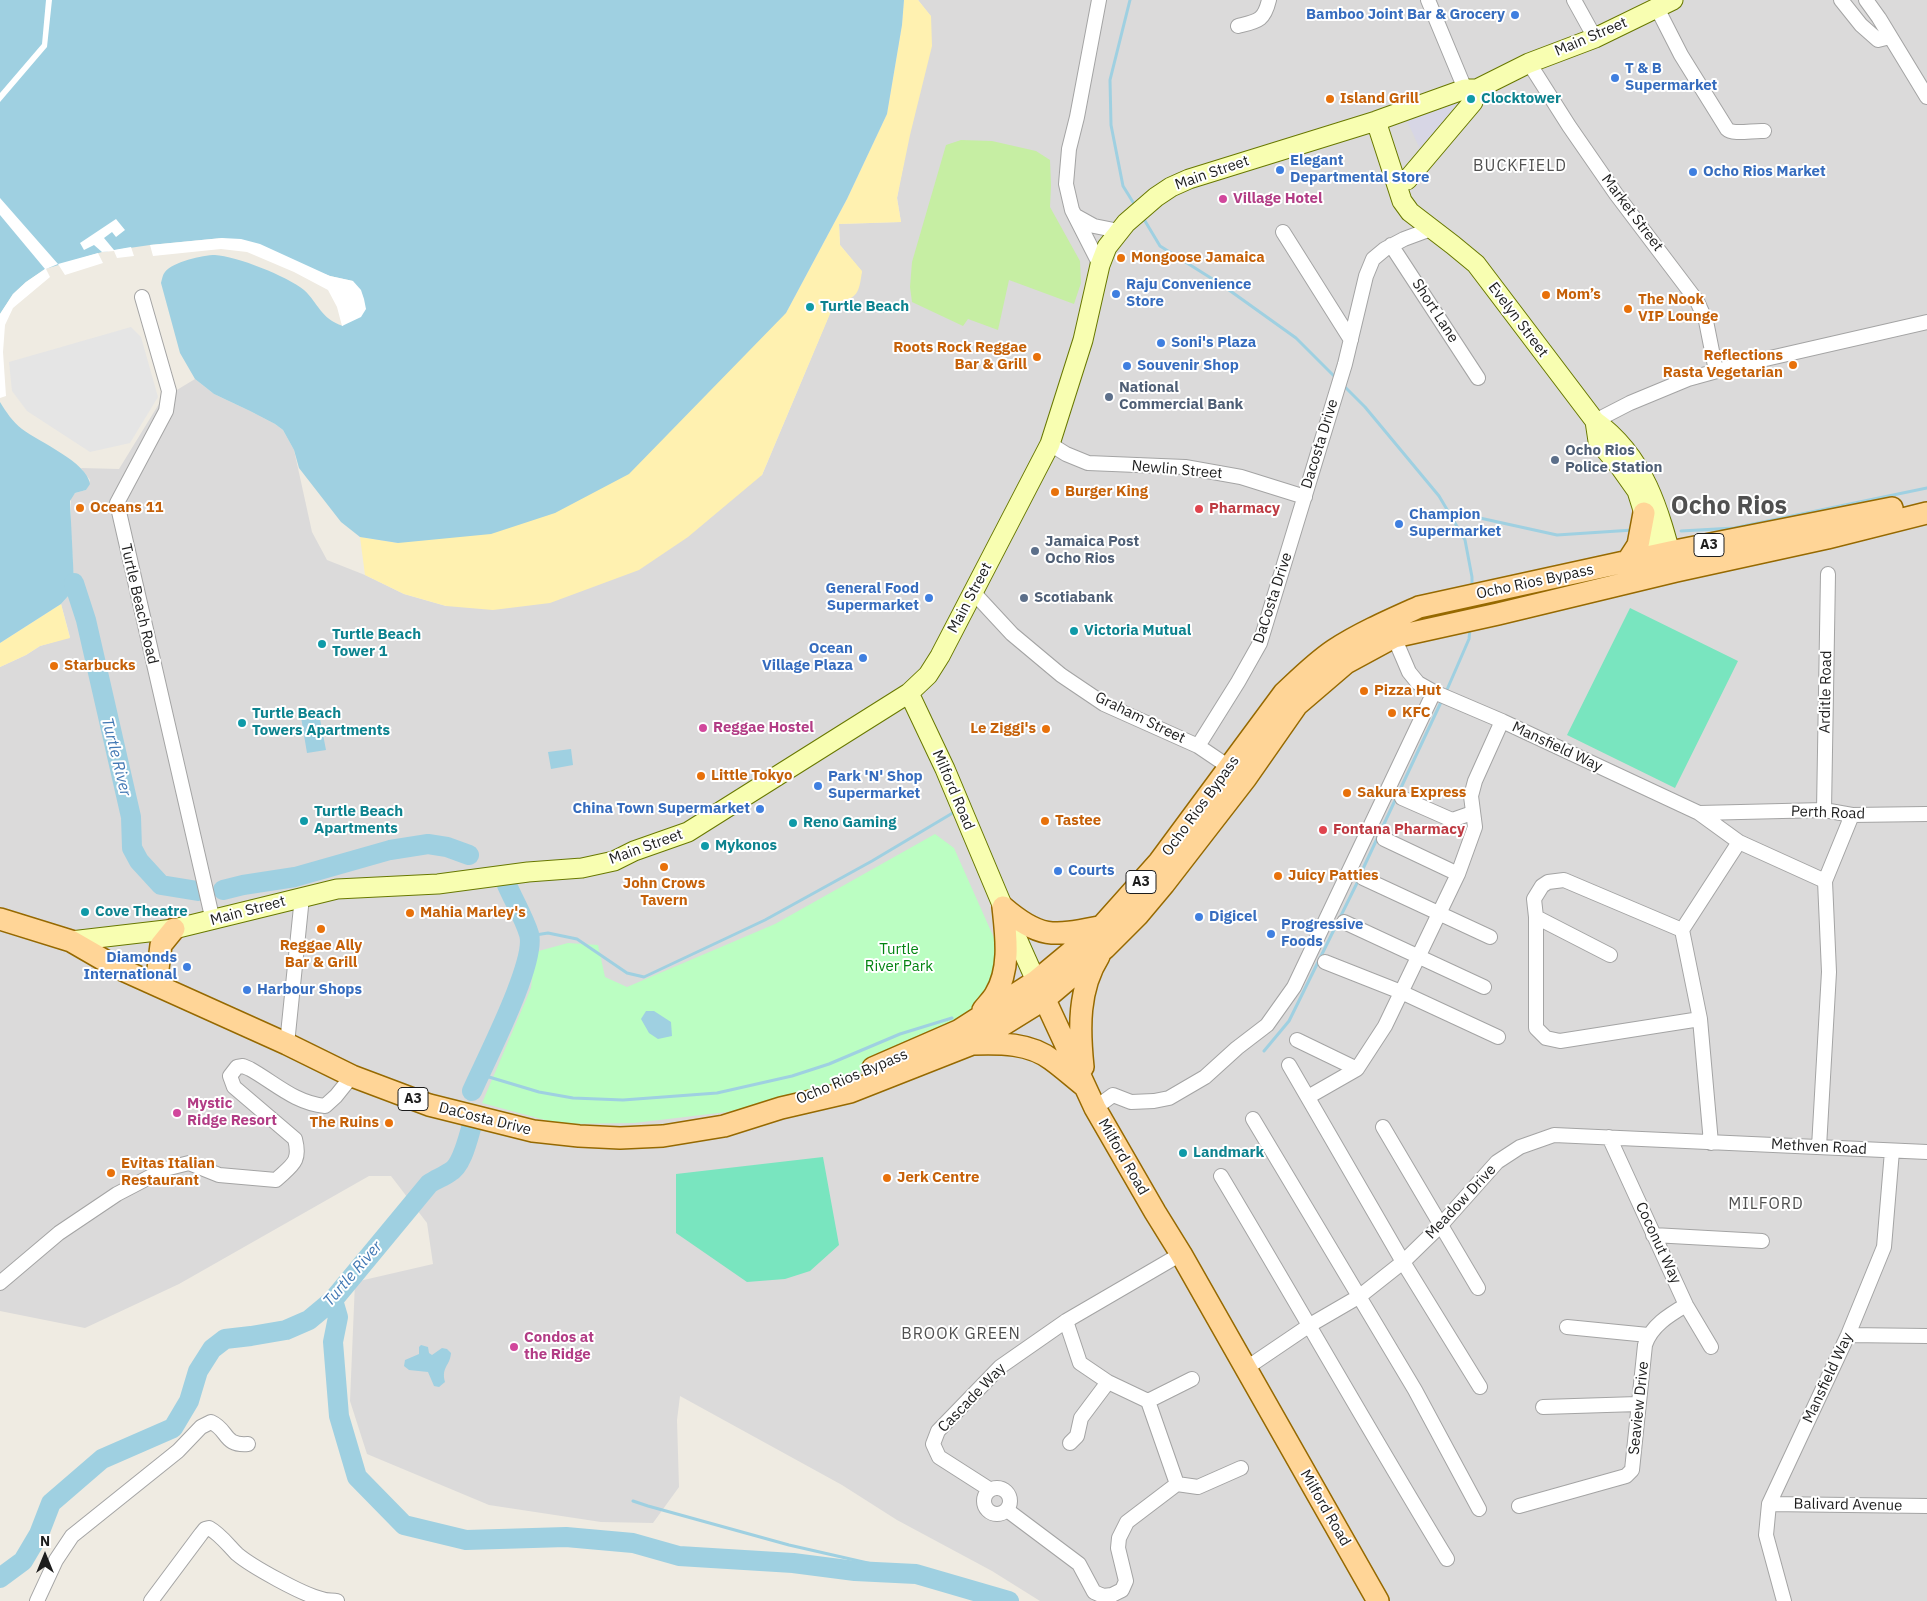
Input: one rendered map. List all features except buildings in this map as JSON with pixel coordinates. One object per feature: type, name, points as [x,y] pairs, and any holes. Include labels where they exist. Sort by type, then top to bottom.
[{"type":"main road","name":"Ocho Rios Bypass","points":[[1041,989],[1160,862],[1297,705],[1346,663],[1394,637],[1498,614],[1667,563],[1927,501]]},
{"type":"main road","points":[[1627,562],[1638,545],[1644,513]]},
{"type":"main road","name":"Ocho Rios Bypass","points":[[781,1108],[965,1038],[1105,948],[1138,915],[1164,884],[1238,773],[1284,693],[1306,672],[1334,650],[1387,621],[1418,608],[1449,600],[1627,562],[1667,563],[1827,538],[1927,513]]},
{"type":"main road","points":[[1003,907],[1022,923],[1038,930],[1060,934],[1101,927]]},
{"type":"main road","points":[[1003,907],[1006,952],[1004,974],[996,995],[979,1015],[965,1038],[1028,1048],[1051,1059],[1085,1087]]},
{"type":"main road","name":"A3","points":[[0,919],[71,941]]},
{"type":"main road","points":[[156,985],[162,945],[174,929]]},
{"type":"main road","name":"DaCosta Drive","points":[[71,941],[116,966],[287,1044],[352,1076],[429,1105],[482,1120],[532,1131],[620,1138],[663,1136],[724,1126],[781,1108]]},
{"type":"main road","points":[[1085,1087],[1080,1034],[1081,1013],[1091,969],[1105,948]]},
{"type":"main road","name":"Milford Road","points":[[1041,989],[1095,1108],[1154,1212],[1181,1254],[1378,1601]]},
{"type":"street","points":[[1099,0],[1077,117],[1069,149],[1067,171],[1068,196],[1075,216],[1100,265]]},
{"type":"street","points":[[1238,26],[1262,18],[1266,13],[1269,0]]},
{"type":"street","points":[[1407,180],[1473,102],[1470,90],[1428,0]]},
{"type":"street","points":[[1574,0],[1595,38]]},
{"type":"street","points":[[1841,0],[1861,25],[1878,40],[1890,37]]},
{"type":"street","points":[[1866,0],[1927,96]]},
{"type":"street","points":[[1665,4],[1682,55],[1727,129],[1732,133],[1754,130],[1764,131]]},
{"type":"street","name":"Main Street","points":[[71,941],[174,929],[337,889],[438,884],[528,872],[582,868],[614,861],[634,851],[688,832],[909,693],[928,674],[940,656],[1050,444],[1083,340],[1100,265],[1107,247],[1122,227],[1156,197],[1171,187],[1189,179],[1470,90],[1595,38],[1665,4]]},
{"type":"street","name":"Market Street","points":[[1529,64],[1606,179],[1697,301],[1706,321],[1716,371]]},
{"type":"street","name":"Evelyn Street","points":[[1382,119],[1412,195],[1420,206],[1431,229]]},
{"type":"street","name":"Evelyn Street","points":[[1382,119],[1402,200],[1410,212],[1476,264],[1595,421],[1610,433],[1632,459],[1649,486],[1667,563]]},
{"type":"street","points":[[1075,216],[1094,226],[1122,227]]},
{"type":"street","points":[[1351,340],[1366,276],[1373,259],[1391,245],[1431,229]]},
{"type":"street","points":[[1283,232],[1351,340]]},
{"type":"street","name":"Short Lane","points":[[1391,245],[1478,378]]},
{"type":"street","name":"Turtle Beach Road","points":[[142,297],[169,392],[168,401],[166,411],[117,503],[212,921]]},
{"type":"street","points":[[1595,421],[1644,397],[1688,379],[1927,322]]},
{"type":"street","name":"Dacosta Drive","points":[[1304,497],[1351,340]]},
{"type":"street","name":"Evelyn Street","points":[[1595,421],[1598,441],[1620,466],[1637,491],[1644,513],[1667,563]]},
{"type":"street","name":"Newlin Street","points":[[1050,444],[1066,454],[1088,463],[1185,468],[1241,477],[1304,497]]},
{"type":"street","name":"DaCosta Drive","points":[[1198,746],[1260,643],[1304,497]]},
{"type":"street","name":"Arditle Road","points":[[1824,810],[1828,574]]},
{"type":"street","name":"Graham Street","points":[[973,592],[1012,634],[1061,676],[1104,704],[1198,746],[1238,773]]},
{"type":"street","name":"Mansfield Way","points":[[1394,637],[1409,672],[1418,682],[1699,814],[1739,842],[1824,881]]},
{"type":"street","name":"Milford Road","points":[[909,693],[945,768],[1003,907],[1041,989]]},
{"type":"street","points":[[1095,1108],[1113,1095],[1131,1102],[1169,1098],[1205,1077],[1237,1048],[1267,1025],[1294,987],[1438,693]]},
{"type":"street","points":[[1308,1097],[1357,1069],[1385,1026],[1458,874],[1475,827],[1471,796],[1474,781],[1502,721]]},
{"type":"street","points":[[1402,798],[1452,820],[1472,813]]},
{"type":"street","name":"Perth Road","points":[[1699,814],[1824,810],[1852,815],[1927,814]]},
{"type":"street","points":[[1819,1147],[1829,972],[1824,881],[1852,815]]},
{"type":"street","points":[[1384,839],[1458,874]]},
{"type":"street","points":[[1712,1143],[1700,1019],[1682,930],[1739,842]]},
{"type":"street","points":[[1363,878],[1490,937]]},
{"type":"street","points":[[1682,930],[1564,880],[1548,882],[1537,892],[1534,899],[1536,917],[1536,1028],[1546,1038],[1560,1041],[1700,1019]]},
{"type":"street","points":[[287,1044],[302,897]]},
{"type":"street","points":[[1536,917],[1610,955]]},
{"type":"street","points":[[1344,922],[1484,987]]},
{"type":"street","points":[[1326,962],[1401,992],[1498,1037]]},
{"type":"street","points":[[1296,1040],[1357,1069]]},
{"type":"street","points":[[1290,1065],[1403,1262],[1480,1387]]},
{"type":"street","points":[[0,1283],[59,1232],[118,1194],[165,1169],[189,1163],[219,1175],[276,1180],[298,1159],[296,1139],[234,1087],[230,1076],[232,1070],[237,1067],[243,1066],[250,1069],[294,1097],[312,1105],[325,1106],[352,1076]]},
{"type":"street","points":[[1254,1119],[1431,1418],[1479,1509]]},
{"type":"street","points":[[1383,1127],[1478,1288]]},
{"type":"street","name":"Meadow Drive","points":[[1245,1369],[1310,1325],[1360,1296],[1403,1262],[1440,1226],[1496,1162],[1520,1147],[1554,1135],[1712,1143]]},
{"type":"street","name":"Coconut Way","points":[[1609,1137],[1686,1305],[1711,1346]]},
{"type":"street","name":"Methven Road","points":[[1712,1143],[1927,1152]]},
{"type":"street","name":"Mansfield Way","points":[[1784,1601],[1766,1535],[1769,1504],[1848,1335],[1884,1247],[1892,1151]]},
{"type":"street","points":[[1221,1176],[1310,1325],[1379,1447],[1447,1559]]},
{"type":"street","points":[[1653,1235],[1762,1241]]},
{"type":"street","name":"Cascade Way","points":[[989,1489],[939,1457],[933,1444],[938,1431],[1000,1367],[1066,1320],[1181,1254]]},
{"type":"street","points":[[1568,1327],[1648,1335],[1667,1317],[1686,1305]]},
{"type":"street","points":[[1066,1320],[1080,1363],[1108,1382],[1148,1401],[1177,1484]]},
{"type":"street","name":"Seaview Drive","points":[[1519,1506],[1626,1476],[1632,1470],[1638,1404],[1645,1345],[1648,1335]]},
{"type":"street","points":[[1848,1335],[1927,1336]]},
{"type":"street","points":[[1148,1401],[1192,1379]]},
{"type":"street","points":[[1070,1443],[1077,1436],[1081,1418],[1108,1382]]},
{"type":"street","points":[[1543,1407],[1638,1404]]},
{"type":"street","points":[[37,1601],[56,1560],[72,1536],[164,1462],[201,1427],[211,1422],[217,1424],[229,1440],[235,1444],[248,1444]]},
{"type":"street","points":[[1007,1510],[1079,1564],[1094,1592],[1103,1596],[1112,1595],[1122,1590],[1126,1581],[1118,1548],[1119,1538],[1127,1522],[1177,1484],[1198,1487],[1241,1468]]},
{"type":"street","points":[[1000,1488],[1007,1492],[1010,1499],[1007,1510],[998,1514],[989,1512],[983,1499],[989,1489],[1000,1488]]},
{"type":"street","name":"Balivard Avenue","points":[[1769,1504],[1927,1506]]},
{"type":"street","points":[[151,1601],[201,1534],[209,1528],[238,1555],[260,1569],[306,1593],[321,1599],[337,1601]]},
{"type":"shaded area","points":[[918,0],[1927,0],[1927,1601],[1040,1601],[992,1571],[897,1520],[842,1485],[680,1396],[677,1420],[679,1487],[653,1523],[601,1522],[489,1505],[367,1454],[350,1401],[355,1282],[433,1264],[427,1223],[391,1176],[369,1176],[179,1284],[85,1328],[0,1311],[0,667],[40,646],[70,637],[61,604],[70,594],[74,583],[71,497],[75,493],[86,490],[90,480],[81,468],[119,469],[162,399],[195,379],[214,394],[275,424],[283,430],[294,450],[312,532],[327,560],[365,575],[404,594],[446,606],[762,475],[835,301],[850,300],[862,272],[840,245],[839,224],[901,222],[897,198],[931,17]]},
{"type":"shaded area","points":[[1470,97],[1421,151],[1407,121]]},
{"type":"shaded area","points":[[131,327],[141,337],[158,397],[130,443],[90,452],[27,411],[12,391],[9,362]]},
{"type":"green space","points":[[961,140],[992,141],[1036,151],[1050,160],[1050,207],[1080,261],[1081,283],[1074,304],[1009,280],[998,330],[968,319],[963,326],[912,302],[910,287],[912,262],[946,145]]},
{"type":"green space","points":[[1630,608],[1738,661],[1675,788],[1567,735]]},
{"type":"green space","name":"Turtle River Park","points":[[935,834],[954,848],[994,938],[996,960],[993,980],[977,1012],[935,1042],[816,1091],[727,1112],[634,1123],[560,1124],[482,1103],[531,988],[535,952],[568,943],[598,945],[605,977],[627,987],[775,924]]},
{"type":"green space","points":[[823,1157],[839,1245],[810,1271],[785,1279],[747,1282],[676,1233],[676,1174]]},
{"type":"sand","name":"Turtle Beach","points":[[904,0],[918,0],[931,16],[932,46],[897,198],[901,222],[839,224],[840,245],[862,271],[860,285],[853,297],[835,302],[762,475],[688,537],[639,570],[550,603],[493,610],[446,606],[404,594],[365,575],[360,537],[398,543],[786,313],[847,199],[887,114],[902,25]]},
{"type":"sand","points":[[61,604],[70,638],[40,646],[0,667],[0,643]]},
{"type":"water","points":[[0,0],[904,0],[902,25],[887,114],[847,199],[786,313],[629,474],[555,513],[491,534],[398,543],[360,537],[341,522],[299,468],[294,450],[283,430],[275,424],[214,394],[195,379],[180,353],[161,283],[165,272],[181,262],[210,255],[224,256],[261,268],[286,279],[304,290],[329,319],[343,326],[353,281],[330,276],[222,238],[102,252],[45,269],[13,294],[0,314]]},
{"type":"water","points":[[0,402],[10,417],[22,429],[72,460],[87,476],[90,484],[86,490],[75,493],[70,501],[74,583],[70,594],[61,604],[0,643]]},
{"type":"water","points":[[319,714],[326,750],[307,753],[301,717]]},
{"type":"water","points":[[571,749],[573,765],[551,769],[548,752]]},
{"type":"water","points":[[646,1011],[654,1011],[671,1022],[672,1036],[658,1039],[649,1033],[641,1019]]},
{"type":"water","points":[[421,1345],[428,1347],[429,1353],[432,1355],[442,1348],[447,1349],[451,1353],[444,1373],[445,1382],[439,1387],[434,1386],[428,1372],[409,1370],[404,1366],[405,1360],[419,1354],[419,1347]]},
{"type":"pier","points":[[46,0],[52,0],[47,47],[0,102],[0,93],[42,44]]},
{"type":"pier","points":[[0,198],[58,264],[46,269],[50,277],[13,308],[5,325],[3,352],[6,396],[0,398],[0,314],[13,294],[45,269],[0,215]]},
{"type":"pier","points":[[116,219],[125,230],[116,237],[112,232],[104,238],[114,250],[131,247],[134,256],[117,258],[114,251],[102,252],[94,245],[84,250],[80,243]]},
{"type":"pier","points":[[222,238],[241,239],[260,244],[330,276],[353,281],[361,290],[366,309],[361,317],[342,326],[337,307],[328,290],[294,272],[247,252],[221,249],[153,256],[150,245]]},
{"type":"pier","points":[[98,253],[103,263],[65,275],[58,264]]},
{"type":"waterway","points":[[1130,0],[1110,80],[1111,125],[1123,186],[1136,207]]},
{"type":"waterway","points":[[1142,216],[1160,246],[1222,285],[1296,338],[1336,378]]},
{"type":"waterway","points":[[1343,385],[1365,407],[1439,496],[1465,540],[1472,587]]},
{"type":"waterway","points":[[1681,531],[1734,528],[1927,488]]},
{"type":"waterway","points":[[1448,511],[1557,535],[1633,530]]},
{"type":"waterway","name":"Turtle River","points":[[74,583],[86,620],[131,817],[132,848],[139,861],[161,885],[198,891]]},
{"type":"waterway","points":[[1446,692],[1469,639],[1470,628]]},
{"type":"waterway","points":[[1361,873],[1442,700]]},
{"type":"waterway","points":[[529,936],[548,933],[577,939],[627,973],[644,977],[765,920],[872,861],[956,811]]},
{"type":"waterway","name":"Turtle River","points":[[223,890],[295,877],[390,850],[428,844],[447,847],[469,855]]},
{"type":"waterway","points":[[1264,1051],[1289,1021],[1359,879]]},
{"type":"waterway","name":"Turtle River","points":[[472,1091],[518,988],[529,948],[527,928],[507,885]]},
{"type":"waterway","points":[[479,1074],[539,1092],[573,1098],[623,1100],[717,1093],[792,1076],[829,1064],[900,1034],[952,1018]]},
{"type":"waterway","name":"Turtle River","points":[[0,1578],[23,1561],[39,1534],[51,1503],[102,1459],[173,1428],[189,1401],[198,1371],[212,1349],[225,1339],[286,1330],[309,1320],[333,1300],[429,1184],[447,1174],[458,1164],[472,1125]]},
{"type":"waterway","points":[[333,1300],[338,1317],[333,1342],[339,1416],[357,1477],[404,1525],[466,1540],[566,1537],[633,1543],[679,1556],[793,1563],[855,1571],[916,1574],[1009,1601]]},
{"type":"waterway","points":[[633,1501],[789,1545],[916,1574]]},
{"type":"place","name":"Bamboo Joint Bar & Grocery","points":[[1515,15]]},
{"type":"place","name":"T & B Supermarket","points":[[1615,78]]},
{"type":"place","name":"Island Grill","points":[[1330,99]]},
{"type":"place","name":"Clocktower","points":[[1471,99]]},
{"type":"place","name":"Elegant Departmental Store","points":[[1280,170]]},
{"type":"place","name":"Ocho Rios Market","points":[[1693,172]]},
{"type":"place","name":"Village Hotel","points":[[1223,199]]},
{"type":"place","name":"Mongoose Jamaica","points":[[1121,258]]},
{"type":"place","name":"Raju Convenience Store","points":[[1116,294]]},
{"type":"place","name":"Mom’s","points":[[1546,295]]},
{"type":"place","name":"Turtle Beach","points":[[810,307]]},
{"type":"place","name":"The Nook VIP Lounge","points":[[1628,309]]},
{"type":"place","name":"Soni's Plaza","points":[[1161,343]]},
{"type":"place","name":"Roots Rock Reggae Bar & Grill","points":[[1037,357]]},
{"type":"place","name":"Reflections Rasta Vegetarian","points":[[1793,365]]},
{"type":"place","name":"Souvenir Shop","points":[[1127,366]]},
{"type":"place","name":"National Commercial Bank","points":[[1109,397]]},
{"type":"place","name":"Ocho Rios Police Station","points":[[1555,460]]},
{"type":"place","name":"Burger King","points":[[1055,492]]},
{"type":"place","name":"Oceans 11","points":[[80,508]]},
{"type":"place","name":"Pharmacy","points":[[1199,509]]},
{"type":"place","name":"Champion Supermarket","points":[[1399,524]]},
{"type":"place","name":"Jamaica Post Ocho Rios","points":[[1035,551]]},
{"type":"place","name":"General Food Supermarket","points":[[929,598]]},
{"type":"place","name":"Scotiabank","points":[[1024,598]]},
{"type":"place","name":"Victoria Mutual","points":[[1074,631]]},
{"type":"place","name":"Turtle Beach Tower 1","points":[[322,644]]},
{"type":"place","name":"Ocean Village Plaza","points":[[863,658]]},
{"type":"place","name":"Starbucks","points":[[54,666]]},
{"type":"place","name":"Pizza Hut","points":[[1364,691]]},
{"type":"place","name":"KFC","points":[[1392,713]]},
{"type":"place","name":"Turtle Beach Towers Apartments","points":[[242,723]]},
{"type":"place","name":"Reggae Hostel","points":[[703,728]]},
{"type":"place","name":"Le Ziggi's","points":[[1046,729]]},
{"type":"place","name":"Little Tokyo","points":[[701,776]]},
{"type":"place","name":"Park 'N' Shop Supermarket","points":[[818,786]]},
{"type":"place","name":"Sakura Express","points":[[1347,793]]},
{"type":"place","name":"China Town Supermarket","points":[[760,809]]},
{"type":"place","name":"Turtle Beach Apartments","points":[[304,821]]},
{"type":"place","name":"Tastee","points":[[1045,821]]},
{"type":"place","name":"Reno Gaming","points":[[793,823]]},
{"type":"place","name":"Fontana Pharmacy","points":[[1323,830]]},
{"type":"place","name":"Mykonos","points":[[705,846]]},
{"type":"place","name":"John Crows Tavern","points":[[664,867]]},
{"type":"place","name":"Courts","points":[[1058,871]]},
{"type":"place","name":"Juicy Patties","points":[[1278,876]]},
{"type":"place","name":"Cove Theatre","points":[[85,912]]},
{"type":"place","name":"Mahia Marley's","points":[[410,913]]},
{"type":"place","name":"Digicel","points":[[1199,917]]},
{"type":"place","name":"Reggae Ally Bar & Grill","points":[[321,929]]},
{"type":"place","name":"Progressive Foods","points":[[1271,934]]},
{"type":"place","name":"Diamonds International","points":[[187,967]]},
{"type":"place","name":"Harbour Shops","points":[[247,990]]},
{"type":"place","name":"Mystic Ridge Resort","points":[[177,1113]]},
{"type":"place","name":"The Ruins","points":[[389,1123]]},
{"type":"place","name":"Landmark","points":[[1183,1153]]},
{"type":"place","name":"Evitas Italian Restaurant","points":[[111,1173]]},
{"type":"place","name":"Jerk Centre","points":[[887,1178]]},
{"type":"place","name":"Condos at the Ridge","points":[[514,1347]]},
{"type":"district","name":"BUCKFIELD","points":[[1520,166]]},
{"type":"district","name":"Ocho Rios","points":[[1729,507]]},
{"type":"district","name":"MILFORD","points":[[1766,1204]]},
{"type":"district","name":"BROOK GREEN","points":[[961,1334]]}]
